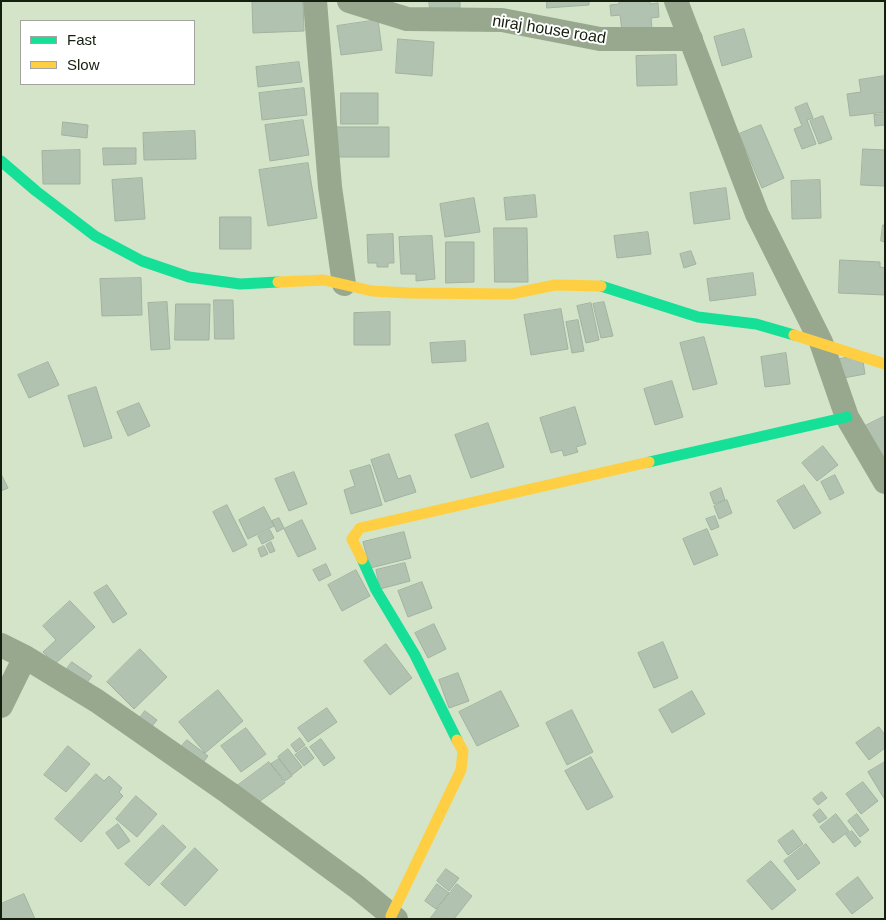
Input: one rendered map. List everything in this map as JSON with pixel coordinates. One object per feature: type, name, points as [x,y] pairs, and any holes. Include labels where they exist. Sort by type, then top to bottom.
[{"type":"street","points":[[315,1],[330,187],[344,284]]},
{"type":"street","name":"niraj house road","points":[[349,1],[407,19],[502,20],[600,39],[691,39]]},
{"type":"street","points":[[676,1],[756,214],[822,342],[847,417],[885,482]]},
{"type":"street","points":[[1,161],[36,191],[95,236],[142,261],[189,277],[240,284],[324,280],[372,290],[409,293],[511,294],[555,285],[604,286],[698,317],[756,324],[822,342],[885,364]]},
{"type":"street","points":[[1,645],[98,700],[229,793],[356,887],[393,917],[461,770],[463,751],[415,655],[376,590],[352,539],[360,528],[847,417]]},
{"type":"street","points":[[1,706],[25,657]]},
{"type":"building","points":[[303,1],[304,31],[253,33],[252,2]]},
{"type":"building","points":[[429,1],[460,1],[460,8],[430,8]]},
{"type":"building","points":[[547,1],[589,1],[589,5],[547,8]]},
{"type":"building","points":[[619,1],[650,1],[650,4],[658,3],[659,17],[651,18],[652,29],[622,31],[620,15],[611,16],[610,5],[619,4]]},
{"type":"building","points":[[378,20],[382,50],[341,55],[337,26]]},
{"type":"building","points":[[744,29],[752,57],[722,66],[714,37]]},
{"type":"building","points":[[398,39],[434,42],[432,76],[396,73]]},
{"type":"building","points":[[676,55],[677,85],[637,86],[636,56]]},
{"type":"building","points":[[299,62],[302,82],[258,87],[256,67]]},
{"type":"building","points":[[885,76],[885,112],[850,116],[847,94],[861,92],[859,80]]},
{"type":"building","points":[[304,88],[307,115],[262,120],[259,93]]},
{"type":"building","points":[[341,93],[378,93],[378,124],[341,124]]},
{"type":"building","points":[[807,103],[813,118],[807,120],[816,144],[802,149],[794,129],[802,126],[795,108]]},
{"type":"building","points":[[885,114],[885,125],[875,126],[874,115]]},
{"type":"building","points":[[823,116],[832,139],[819,144],[810,121]]},
{"type":"building","points":[[303,120],[309,155],[270,161],[265,125]]},
{"type":"building","points":[[63,122],[88,125],[87,138],[62,135]]},
{"type":"building","points":[[761,125],[784,178],[762,188],[739,134]]},
{"type":"building","points":[[337,127],[389,127],[389,157],[338,157]]},
{"type":"building","points":[[195,131],[196,159],[144,160],[143,133]]},
{"type":"building","points":[[103,148],[136,148],[136,164],[104,165]]},
{"type":"building","points":[[863,149],[885,150],[885,186],[861,185]]},
{"type":"building","points":[[80,150],[80,184],[43,184],[42,151]]},
{"type":"building","points":[[308,163],[317,218],[268,226],[259,170]]},
{"type":"building","points":[[142,178],[145,219],[115,221],[112,180]]},
{"type":"building","points":[[820,180],[821,218],[792,219],[791,181]]},
{"type":"building","points":[[726,188],[730,219],[694,224],[690,193]]},
{"type":"building","points":[[535,195],[537,217],[506,220],[504,198]]},
{"type":"building","points":[[474,198],[480,232],[445,237],[440,204]]},
{"type":"building","points":[[220,217],[251,217],[251,249],[220,249]]},
{"type":"building","points":[[883,225],[885,225],[885,242],[881,241]]},
{"type":"building","points":[[494,228],[527,228],[528,282],[495,282]]},
{"type":"building","points":[[648,232],[651,254],[617,258],[614,236]]},
{"type":"building","points":[[393,234],[394,263],[388,263],[388,267],[377,267],[377,263],[368,263],[367,235]]},
{"type":"building","points":[[432,236],[435,279],[416,281],[416,274],[401,274],[399,237]]},
{"type":"building","points":[[446,242],[474,242],[474,282],[446,283]]},
{"type":"building","points":[[691,251],[696,264],[684,268],[680,254]]},
{"type":"building","points":[[840,260],[880,262],[880,267],[885,268],[885,295],[839,293]]},
{"type":"building","points":[[753,273],[756,295],[710,301],[707,279]]},
{"type":"building","points":[[141,278],[142,315],[102,316],[100,279]]},
{"type":"building","points":[[214,300],[233,300],[234,339],[215,339]]},
{"type":"building","points":[[167,302],[170,349],[151,350],[148,303]]},
{"type":"building","points":[[604,302],[613,336],[601,338],[593,304]]},
{"type":"building","points":[[591,303],[599,340],[586,343],[577,306]]},
{"type":"building","points":[[176,304],[210,304],[209,340],[175,340]]},
{"type":"building","points":[[561,309],[568,349],[531,355],[524,315]]},
{"type":"building","points":[[390,312],[390,345],[354,345],[354,313]]},
{"type":"building","points":[[578,320],[584,351],[572,353],[566,322]]},
{"type":"building","points":[[704,337],[717,384],[693,390],[680,343]]},
{"type":"building","points":[[465,341],[466,361],[432,363],[430,343]]},
{"type":"building","points":[[786,353],[790,384],[765,387],[761,357]]},
{"type":"building","points":[[862,355],[865,374],[838,379],[834,360]]},
{"type":"building","points":[[48,362],[59,385],[29,398],[18,375]]},
{"type":"building","points":[[672,381],[683,417],[655,425],[644,389]]},
{"type":"building","points":[[96,387],[112,438],[84,447],[68,396]]},
{"type":"building","points":[[139,403],[150,426],[128,436],[117,412]]},
{"type":"building","points":[[575,407],[586,444],[576,447],[578,452],[564,456],[562,450],[551,453],[540,418]]},
{"type":"building","points":[[885,416],[885,467],[863,427]]},
{"type":"building","points":[[488,423],[504,467],[471,478],[455,435]]},
{"type":"building","points":[[823,446],[838,465],[817,481],[802,463]]},
{"type":"building","points":[[389,454],[398,479],[410,475],[416,492],[385,502],[371,460]]},
{"type":"building","points":[[370,465],[382,505],[351,514],[344,490],[355,486],[350,471]]},
{"type":"building","points":[[294,472],[307,504],[289,511],[275,479]]},
{"type":"building","points":[[1,474],[8,488],[1,491]]},
{"type":"building","points":[[835,475],[844,493],[830,500],[821,482]]},
{"type":"building","points":[[804,485],[821,513],[794,529],[777,501]]},
{"type":"building","points":[[721,488],[725,500],[714,504],[710,493]]},
{"type":"building","points":[[727,500],[732,513],[719,519],[714,506]]},
{"type":"building","points":[[227,505],[247,545],[233,552],[213,512]]},
{"type":"building","points":[[264,507],[274,526],[248,539],[239,520]]},
{"type":"building","points":[[715,516],[719,527],[711,530],[706,519]]},
{"type":"building","points":[[279,518],[284,528],[277,532],[272,521]]},
{"type":"building","points":[[302,520],[316,549],[298,557],[284,529]]},
{"type":"building","points":[[707,529],[718,555],[694,565],[683,539]]},
{"type":"building","points":[[270,530],[274,538],[262,544],[258,536]]},
{"type":"building","points":[[404,532],[411,558],[370,568],[363,542]]},
{"type":"building","points":[[271,542],[275,551],[270,553],[266,545]]},
{"type":"building","points":[[264,546],[268,554],[261,557],[258,549]]},
{"type":"building","points":[[405,563],[410,581],[380,589],[376,570]]},
{"type":"building","points":[[326,564],[331,575],[319,581],[313,570]]},
{"type":"building","points":[[356,570],[370,596],[342,611],[328,585]]},
{"type":"building","points":[[422,582],[432,608],[408,617],[398,591]]},
{"type":"building","points":[[107,585],[127,614],[113,623],[94,593]]},
{"type":"building","points":[[70,601],[95,627],[55,664],[43,652],[56,640],[43,626]]},
{"type":"building","points":[[434,624],[446,649],[428,658],[415,633]]},
{"type":"building","points":[[663,642],[678,678],[654,688],[638,653]]},
{"type":"building","points":[[386,644],[412,678],[390,695],[364,661]]},
{"type":"building","points":[[140,649],[167,677],[134,709],[107,682]]},
{"type":"building","points":[[72,662],[92,676],[83,688],[63,674]]},
{"type":"building","points":[[458,673],[469,701],[449,708],[439,680]]},
{"type":"building","points":[[218,690],[243,721],[205,753],[179,722]]},
{"type":"building","points":[[501,691],[519,726],[477,746],[459,712]]},
{"type":"building","points":[[692,691],[705,714],[672,733],[659,710]]},
{"type":"building","points":[[327,708],[337,722],[308,742],[298,728]]},
{"type":"building","points":[[572,710],[593,752],[567,765],[546,723]]},
{"type":"building","points":[[145,711],[157,720],[145,735],[133,727]]},
{"type":"building","points":[[879,727],[885,735],[885,748],[869,760],[856,743]]},
{"type":"building","points":[[246,728],[266,754],[241,772],[221,746]]},
{"type":"building","points":[[300,738],[305,745],[296,752],[291,745]]},
{"type":"building","points":[[321,739],[335,758],[324,766],[310,747]]},
{"type":"building","points":[[187,740],[208,756],[198,769],[176,753]]},
{"type":"building","points":[[68,746],[90,764],[66,792],[44,775]]},
{"type":"building","points":[[306,747],[314,758],[304,766],[295,755]]},
{"type":"building","points":[[288,749],[302,767],[292,775],[278,757]]},
{"type":"building","points":[[591,757],[613,797],[587,810],[565,771]]},
{"type":"building","points":[[279,759],[292,776],[285,781],[271,764]]},
{"type":"building","points":[[269,762],[285,783],[249,809],[233,789]]},
{"type":"building","points":[[885,762],[885,800],[868,772]]},
{"type":"building","points":[[96,774],[104,781],[109,776],[122,788],[119,792],[123,796],[81,842],[55,819]]},
{"type":"building","points":[[863,782],[878,801],[861,814],[846,794]]},
{"type":"building","points":[[822,792],[827,798],[818,805],[813,799]]},
{"type":"building","points":[[136,796],[157,814],[137,837],[116,819]]},
{"type":"building","points":[[820,809],[827,818],[819,823],[813,815]]},
{"type":"building","points":[[836,814],[849,831],[833,843],[820,827]]},
{"type":"building","points":[[857,814],[869,830],[860,837],[848,821]]},
{"type":"building","points":[[118,824],[130,841],[118,849],[106,833]]},
{"type":"building","points":[[163,825],[186,847],[149,886],[125,864]]},
{"type":"building","points":[[793,830],[803,844],[788,855],[778,841]]},
{"type":"building","points":[[852,831],[861,842],[855,847],[846,835]]},
{"type":"building","points":[[806,844],[820,863],[798,880],[784,861]]},
{"type":"building","points":[[195,848],[218,870],[185,906],[161,884]]},
{"type":"building","points":[[771,861],[796,890],[772,910],[747,881]]},
{"type":"building","points":[[446,869],[459,878],[449,891],[437,881]]},
{"type":"building","points":[[858,877],[873,898],[852,914],[836,894]]},
{"type":"building","points":[[437,884],[449,893],[436,909],[425,901]]},
{"type":"building","points":[[457,884],[472,896],[454,919],[430,919]]},
{"type":"building","points":[[24,894],[35,919],[1,919],[1,904]]},
{"type":"traffic: fast","points":[[1,161],[36,191],[95,236],[142,261],[189,277],[240,284],[278,282]]},
{"type":"traffic: fast","points":[[601,286],[698,317],[756,324],[794,335]]},
{"type":"traffic: fast","points":[[649,462],[847,417]]},
{"type":"traffic: fast","points":[[362,559],[376,590],[415,655],[457,740]]},
{"type":"traffic: slow","points":[[278,282],[324,280],[372,291],[409,293],[511,294],[555,285],[601,286]]},
{"type":"traffic: slow","points":[[794,335],[885,364]]},
{"type":"traffic: slow","points":[[362,559],[352,539],[360,528],[649,462]]},
{"type":"traffic: slow","points":[[391,916],[461,770],[463,751],[457,740]]}]
